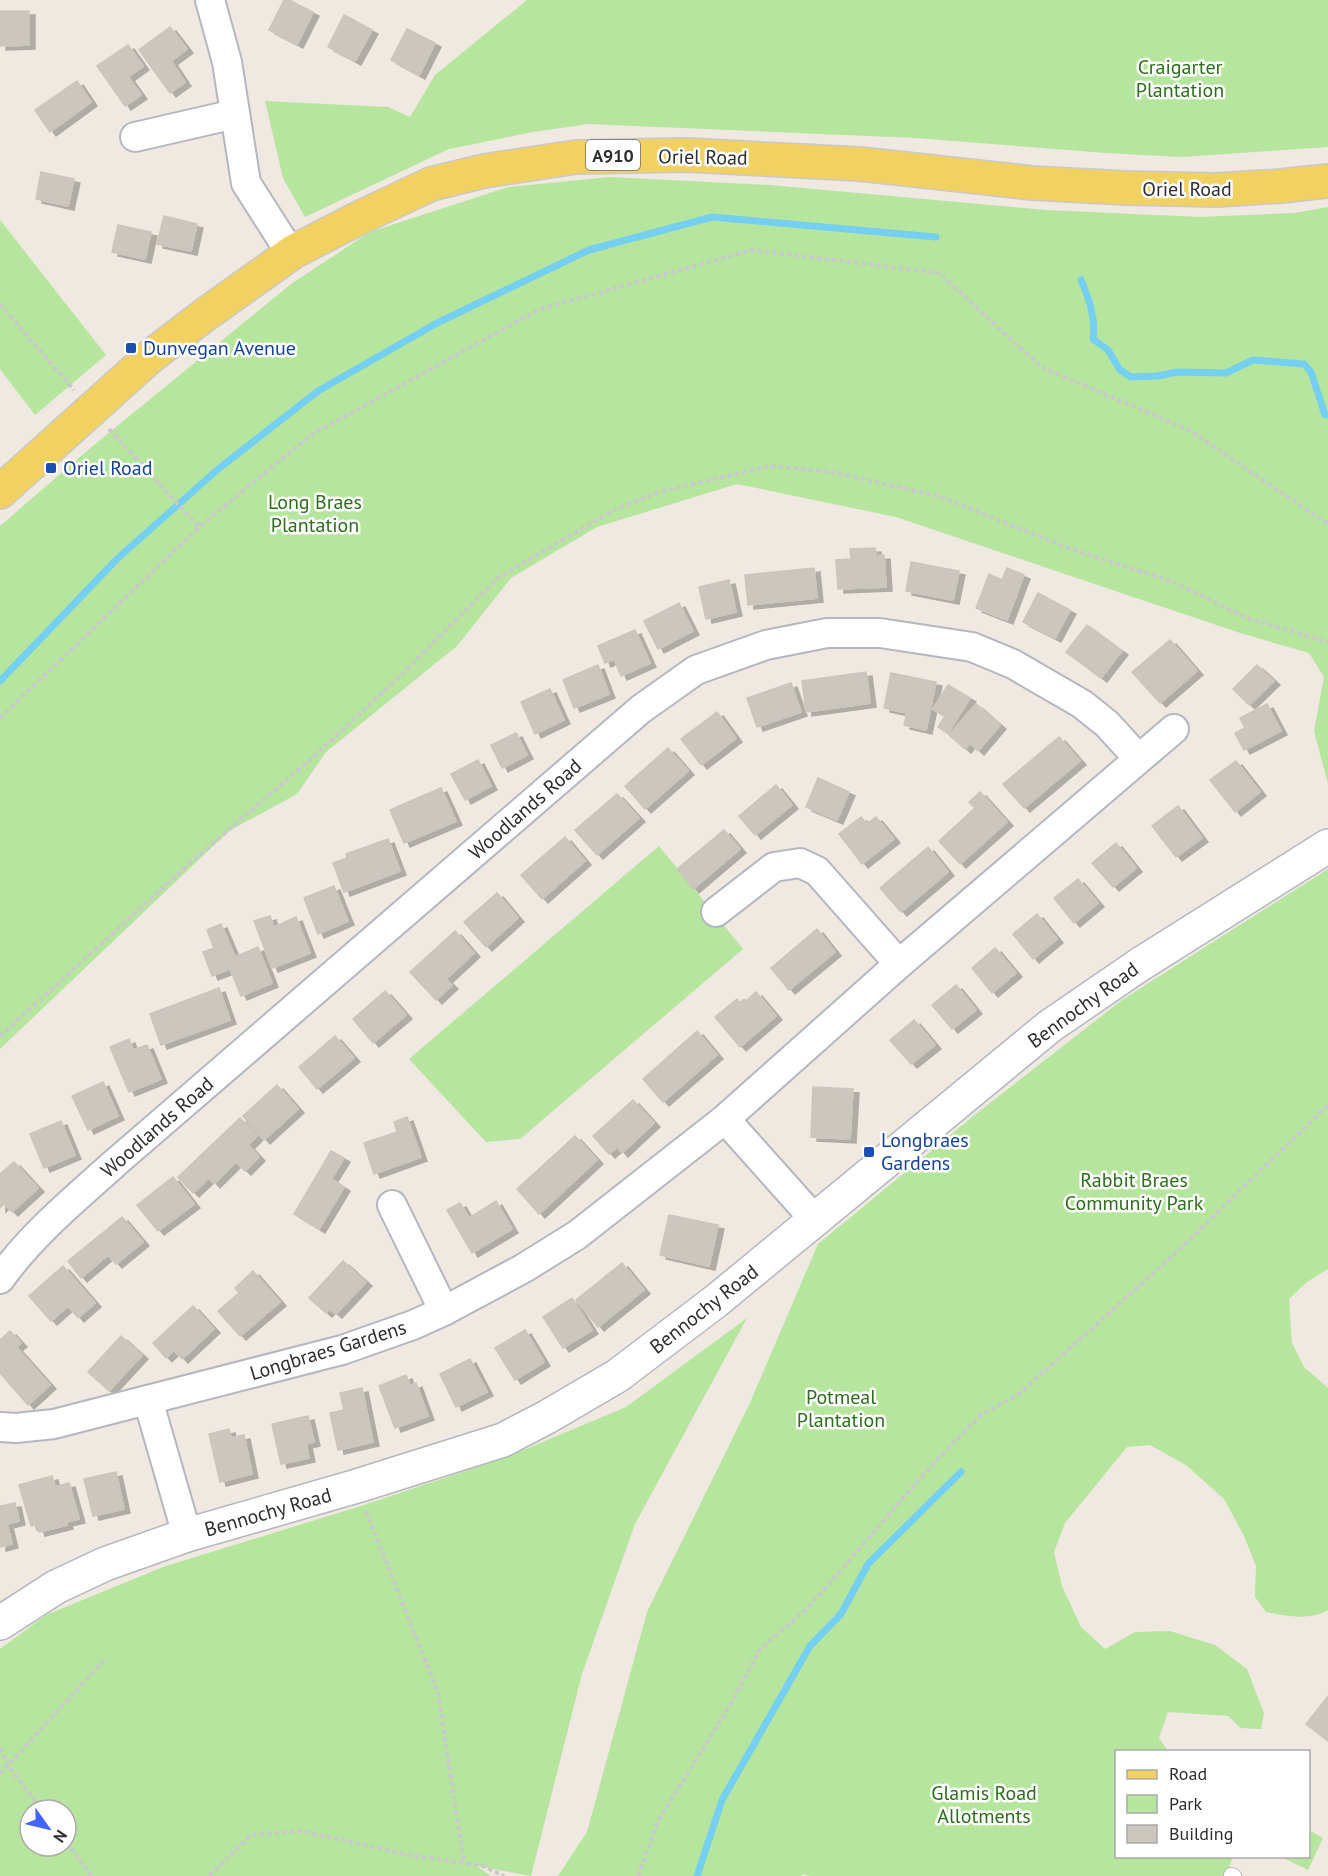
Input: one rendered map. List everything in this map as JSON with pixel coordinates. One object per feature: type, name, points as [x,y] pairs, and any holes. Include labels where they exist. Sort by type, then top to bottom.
[{"type":"main road","name":"Oriel Road","points":[[0,492],[152,356],[293,252],[431,184],[510,165],[576,157],[687,155],[860,164],[1032,183],[1126,189],[1217,190],[1328,180]]},
{"type":"street","points":[[210,0],[227,62],[246,183],[281,238],[293,252]]},
{"type":"street","points":[[135,137],[235,114]]},
{"type":"street","name":"Woodlands Road","points":[[0,1279],[48,1223],[115,1163],[641,709],[696,670],[766,645],[827,633],[880,633],[972,647],[1013,664],[1082,704],[1107,724],[1138,758]]},
{"type":"street","name":"Longbraes Gardens","points":[[0,1427],[16,1428],[54,1424],[342,1350],[413,1325],[524,1268],[624,1200],[724,1119],[899,964],[1174,729]]},
{"type":"street","name":"Bennochy Road","points":[[0,1623],[66,1582],[105,1564],[187,1535],[357,1486],[502,1440],[547,1417],[617,1376],[716,1301],[816,1221],[1050,1026],[1139,964],[1328,846]]},
{"type":"street","points":[[716,912],[774,867],[800,862],[817,872],[899,964]]},
{"type":"street","points":[[724,1119],[816,1221]]},
{"type":"street","points":[[392,1205],[444,1311]]},
{"type":"street","points":[[148,1400],[187,1535]]},
{"type":"path","points":[[0,718],[199,527],[311,435],[540,309],[752,250],[939,273],[1041,367],[1189,430],[1328,524]]},
{"type":"path","points":[[0,1036],[182,870],[311,759],[399,677],[499,577],[614,510],[659,492],[770,466],[832,472],[874,481],[938,496],[1074,550],[1174,582],[1247,618],[1328,642]]},
{"type":"path","points":[[167,492],[199,527]]},
{"type":"path","points":[[638,1876],[658,1821],[732,1702],[760,1649],[808,1608],[931,1466],[982,1414],[1018,1395],[1179,1250],[1328,1106]]},
{"type":"path","points":[[357,1486],[438,1693],[464,1863]]},
{"type":"path","points":[[0,1774],[104,1660]]},
{"type":"path","points":[[0,1749],[8,1766],[33,1798]]},
{"type":"path","points":[[209,1876],[251,1835],[302,1831],[409,1855],[483,1866],[504,1876]]},
{"type":"path","points":[[78,1858],[92,1876]]},
{"type":"green space","name":"Craigarter Plantation","points":[[527,0],[1328,0],[1328,147],[1181,157],[916,138],[588,124],[533,132],[449,149],[305,217],[283,178],[265,101],[388,107],[410,117],[435,75]]},
{"type":"green space","name":"Long Braes Plantation","points":[[610,177],[770,185],[1046,210],[1200,217],[1294,213],[1328,207],[1328,784],[1314,731],[1324,677],[1309,653],[1237,632],[896,517],[737,484],[597,527],[511,578],[457,646],[326,752],[297,794],[229,831],[0,1049],[0,526],[88,450],[291,284],[370,232],[508,187]]},
{"type":"green space","points":[[0,220],[106,355],[35,415],[0,369]]},
{"type":"green space","points":[[659,846],[743,949],[520,1139],[486,1142],[409,1059]]},
{"type":"green space","points":[[1328,869],[1328,1269],[1307,1282],[1289,1299],[1292,1343],[1304,1367],[1328,1388],[1328,1610],[1306,1617],[1266,1612],[1255,1597],[1256,1566],[1244,1536],[1224,1499],[1186,1465],[1150,1445],[1127,1447],[1065,1523],[1054,1552],[1062,1586],[1081,1627],[1105,1649],[1135,1632],[1170,1631],[1215,1645],[1247,1669],[1264,1713],[1261,1729],[1241,1728],[1228,1716],[1168,1712],[1159,1738],[1167,1750],[1115,1750],[1115,1858],[1233,1858],[1225,1876],[810,1876],[802,1874],[801,1876],[558,1876],[587,1832],[647,1612],[749,1405],[818,1244],[976,1114],[1122,1000]]},
{"type":"green space","points":[[747,1318],[635,1524],[582,1674],[531,1876],[477,1866],[491,1876],[0,1876],[0,1649],[46,1615],[163,1567],[364,1505],[507,1457],[626,1407]]},
{"type":"green space","points":[[1310,1831],[1323,1838],[1308,1870],[1283,1858],[1310,1858]]},
{"type":"building","points":[[284,0],[289,0],[313,12],[297,44],[269,30]]},
{"type":"building","points":[[0,11],[29,11],[29,45],[0,46]]},
{"type":"building","points":[[344,15],[372,30],[355,61],[328,47]]},
{"type":"building","points":[[170,27],[187,49],[171,61],[185,82],[170,93],[139,50]]},
{"type":"building","points":[[407,29],[435,43],[419,75],[391,60]]},
{"type":"building","points":[[128,45],[143,66],[128,77],[141,95],[125,106],[97,66]]},
{"type":"building","points":[[77,81],[91,102],[50,132],[35,110]]},
{"type":"building","points":[[41,172],[74,179],[68,206],[36,199]]},
{"type":"building","points":[[164,216],[197,224],[191,251],[157,244]]},
{"type":"building","points":[[118,225],[151,232],[145,259],[112,252]]},
{"type":"building","points":[[875,548],[876,556],[884,555],[886,587],[838,589],[836,560],[851,559],[850,549]]},
{"type":"building","points":[[911,562],[959,571],[953,600],[906,591]]},
{"type":"building","points":[[814,568],[817,598],[748,605],[745,575]]},
{"type":"building","points":[[1007,568],[1024,575],[1007,620],[976,608],[989,574],[1002,580]]},
{"type":"building","points":[[729,580],[736,612],[706,619],[699,587]]},
{"type":"building","points":[[1038,593],[1070,610],[1055,638],[1023,622]]},
{"type":"building","points":[[679,603],[693,631],[658,649],[644,621]]},
{"type":"building","points":[[1087,625],[1122,651],[1101,678],[1066,652]]},
{"type":"building","points":[[635,630],[650,663],[621,676],[614,659],[605,663],[598,646]]},
{"type":"building","points":[[1170,640],[1197,671],[1160,703],[1132,672]]},
{"type":"building","points":[[598,665],[609,694],[574,708],[563,680]]},
{"type":"building","points":[[1257,665],[1274,681],[1249,705],[1233,689]]},
{"type":"building","points":[[866,672],[870,703],[806,712],[802,681]]},
{"type":"building","points":[[891,673],[936,682],[926,730],[904,725],[907,713],[884,708]]},
{"type":"building","points":[[791,683],[801,712],[757,727],[747,698]]},
{"type":"building","points":[[948,685],[970,698],[948,733],[938,727],[945,716],[933,709]]},
{"type":"building","points":[[550,689],[564,720],[535,734],[521,702]]},
{"type":"building","points":[[976,704],[1000,725],[978,751],[970,743],[965,749],[949,735]]},
{"type":"building","points":[[1267,704],[1281,731],[1244,750],[1235,733],[1245,728],[1240,718]]},
{"type":"building","points":[[717,712],[736,738],[701,765],[681,739]]},
{"type":"building","points":[[516,733],[527,755],[502,768],[491,745]]},
{"type":"building","points":[[1059,737],[1080,761],[1024,808],[1003,784]]},
{"type":"building","points":[[668,748],[688,771],[645,809],[625,786]]},
{"type":"building","points":[[478,760],[491,786],[465,800],[451,774]]},
{"type":"building","points":[[1236,761],[1260,792],[1235,812],[1210,780]]},
{"type":"building","points":[[818,778],[849,792],[837,820],[806,807]]},
{"type":"building","points":[[776,785],[792,805],[755,835],[739,816]]},
{"type":"building","points":[[441,788],[456,821],[404,843],[390,810]]},
{"type":"building","points":[[980,792],[1007,822],[960,864],[939,841],[975,808],[969,802]]},
{"type":"building","points":[[617,794],[639,818],[597,855],[575,830]]},
{"type":"building","points":[[1178,806],[1202,838],[1176,857],[1152,826]]},
{"type":"building","points":[[861,817],[867,824],[876,817],[894,839],[862,864],[839,834]]},
{"type":"building","points":[[724,830],[740,849],[693,889],[677,869]]},
{"type":"building","points":[[565,837],[585,861],[542,899],[521,875]]},
{"type":"building","points":[[388,839],[400,871],[344,892],[333,863],[347,858],[346,854]]},
{"type":"building","points":[[1116,843],[1136,868],[1113,887],[1092,863]]},
{"type":"building","points":[[928,847],[948,872],[901,912],[880,888]]},
{"type":"building","points":[[1078,879],[1098,903],[1074,923],[1054,898]]},
{"type":"building","points":[[334,886],[348,921],[318,934],[304,898]]},
{"type":"building","points":[[497,893],[518,918],[486,947],[464,922]]},
{"type":"building","points":[[1037,914],[1057,939],[1033,959],[1013,934]]},
{"type":"building","points":[[270,916],[274,927],[296,917],[310,953],[272,968],[254,921]]},
{"type":"building","points":[[221,924],[235,957],[258,947],[272,983],[241,996],[230,969],[212,976],[203,952],[214,948],[207,930]]},
{"type":"building","points":[[817,929],[835,952],[789,990],[771,968]]},
{"type":"building","points":[[455,931],[474,953],[446,979],[452,985],[436,1000],[410,972]]},
{"type":"building","points":[[995,948],[1016,973],[992,993],[972,968]]},
{"type":"building","points":[[956,985],[976,1010],[952,1029],[932,1005]]},
{"type":"building","points":[[219,988],[230,1020],[161,1045],[150,1014]]},
{"type":"building","points":[[385,991],[406,1015],[373,1043],[353,1019]]},
{"type":"building","points":[[756,992],[776,1016],[740,1047],[715,1017],[737,999],[740,1003],[744,999],[746,1001]]},
{"type":"building","points":[[914,1020],[935,1045],[911,1064],[890,1040]]},
{"type":"building","points":[[697,1031],[717,1055],[663,1102],[643,1079]]},
{"type":"building","points":[[335,1036],[354,1058],[317,1089],[299,1067]]},
{"type":"building","points":[[129,1039],[133,1050],[147,1045],[161,1079],[129,1092],[110,1047]]},
{"type":"building","points":[[103,1082],[118,1116],[88,1130],[72,1096]]},
{"type":"building","points":[[277,1085],[298,1109],[264,1140],[243,1116]]},
{"type":"building","points":[[813,1087],[853,1089],[850,1139],[811,1137]]},
{"type":"building","points":[[633,1100],[654,1123],[622,1153],[617,1147],[609,1154],[593,1136]]},
{"type":"building","points":[[407,1117],[421,1157],[374,1174],[364,1143],[397,1132],[394,1122]]},
{"type":"building","points":[[240,1118],[257,1136],[248,1145],[259,1157],[245,1171],[236,1162],[214,1184],[209,1178],[193,1193],[178,1177]]},
{"type":"building","points":[[61,1121],[75,1155],[44,1168],[30,1134]]},
{"type":"building","points":[[575,1136],[597,1160],[539,1214],[517,1189]]},
{"type":"building","points":[[331,1151],[344,1158],[331,1179],[344,1187],[319,1229],[294,1214]]},
{"type":"building","points":[[14,1162],[38,1188],[12,1212],[4,1204],[0,1208],[0,1174]]},
{"type":"building","points":[[173,1177],[194,1204],[158,1231],[137,1205]]},
{"type":"building","points":[[496,1201],[512,1229],[472,1253],[447,1210],[460,1203],[469,1218]]},
{"type":"building","points":[[669,1215],[718,1225],[709,1266],[660,1255]]},
{"type":"building","points":[[122,1217],[143,1242],[116,1264],[108,1255],[81,1278],[68,1261]]},
{"type":"building","points":[[343,1261],[366,1282],[336,1314],[330,1309],[326,1313],[309,1298]]},
{"type":"building","points":[[622,1263],[644,1290],[598,1327],[576,1300]]},
{"type":"building","points":[[63,1266],[95,1303],[78,1318],[68,1306],[51,1321],[29,1296]]},
{"type":"building","points":[[253,1271],[280,1302],[240,1336],[218,1311],[239,1293],[235,1288]]},
{"type":"building","points":[[572,1298],[592,1330],[563,1348],[543,1317]]},
{"type":"building","points":[[193,1306],[214,1329],[182,1359],[174,1350],[166,1358],[153,1343]]},
{"type":"building","points":[[525,1330],[544,1362],[515,1380],[495,1348]]},
{"type":"building","points":[[10,1331],[21,1343],[16,1347],[50,1385],[28,1405],[0,1373],[0,1340]]},
{"type":"building","points":[[121,1336],[142,1355],[109,1391],[88,1372]]},
{"type":"building","points":[[470,1359],[487,1392],[456,1407],[440,1374]]},
{"type":"building","points":[[406,1375],[410,1386],[416,1383],[428,1416],[395,1428],[379,1386]]},
{"type":"building","points":[[362,1388],[373,1442],[338,1450],[330,1413],[344,1410],[340,1393]]},
{"type":"building","points":[[308,1416],[314,1442],[306,1444],[309,1458],[281,1464],[272,1424]]},
{"type":"building","points":[[229,1429],[231,1438],[244,1435],[252,1474],[220,1482],[209,1434]]},
{"type":"building","points":[[116,1472],[124,1509],[93,1516],[84,1479]]},
{"type":"building","points":[[52,1476],[55,1487],[69,1483],[79,1519],[66,1522],[67,1525],[39,1532],[36,1524],[31,1526],[19,1485]]},
{"type":"building","points":[[15,1503],[19,1521],[7,1524],[12,1544],[0,1547],[0,1506]]},
{"type":"building","points":[[1328,1696],[1328,1741],[1306,1724]]},
{"type":"waterway","points":[[0,681],[118,558],[217,470],[318,391],[437,323],[589,250],[712,217],[936,237]]},
{"type":"waterway","points":[[1081,280],[1093,316],[1093,339],[1108,350],[1120,370],[1131,377],[1158,376],[1177,372],[1226,373],[1253,360],[1304,364],[1311,372],[1325,415],[1328,415]]},
{"type":"waterway","points":[[697,1876],[722,1800],[810,1646],[841,1614],[868,1564],[961,1472]]},
{"type":"place","name":"Dunvegan Avenue","points":[[131,348]]},
{"type":"place","name":"Oriel Road","points":[[51,468]]},
{"type":"place","name":"Longbraes Gardens","points":[[869,1152]]},
{"type":"park label","name":"Rabbit Braes Community Park","points":[[1134,1192]]},
{"type":"park label","name":"Potmeal Plantation","points":[[841,1408]]},
{"type":"park label","name":"Glamis Road Allotments","points":[[984,1804]]}]
